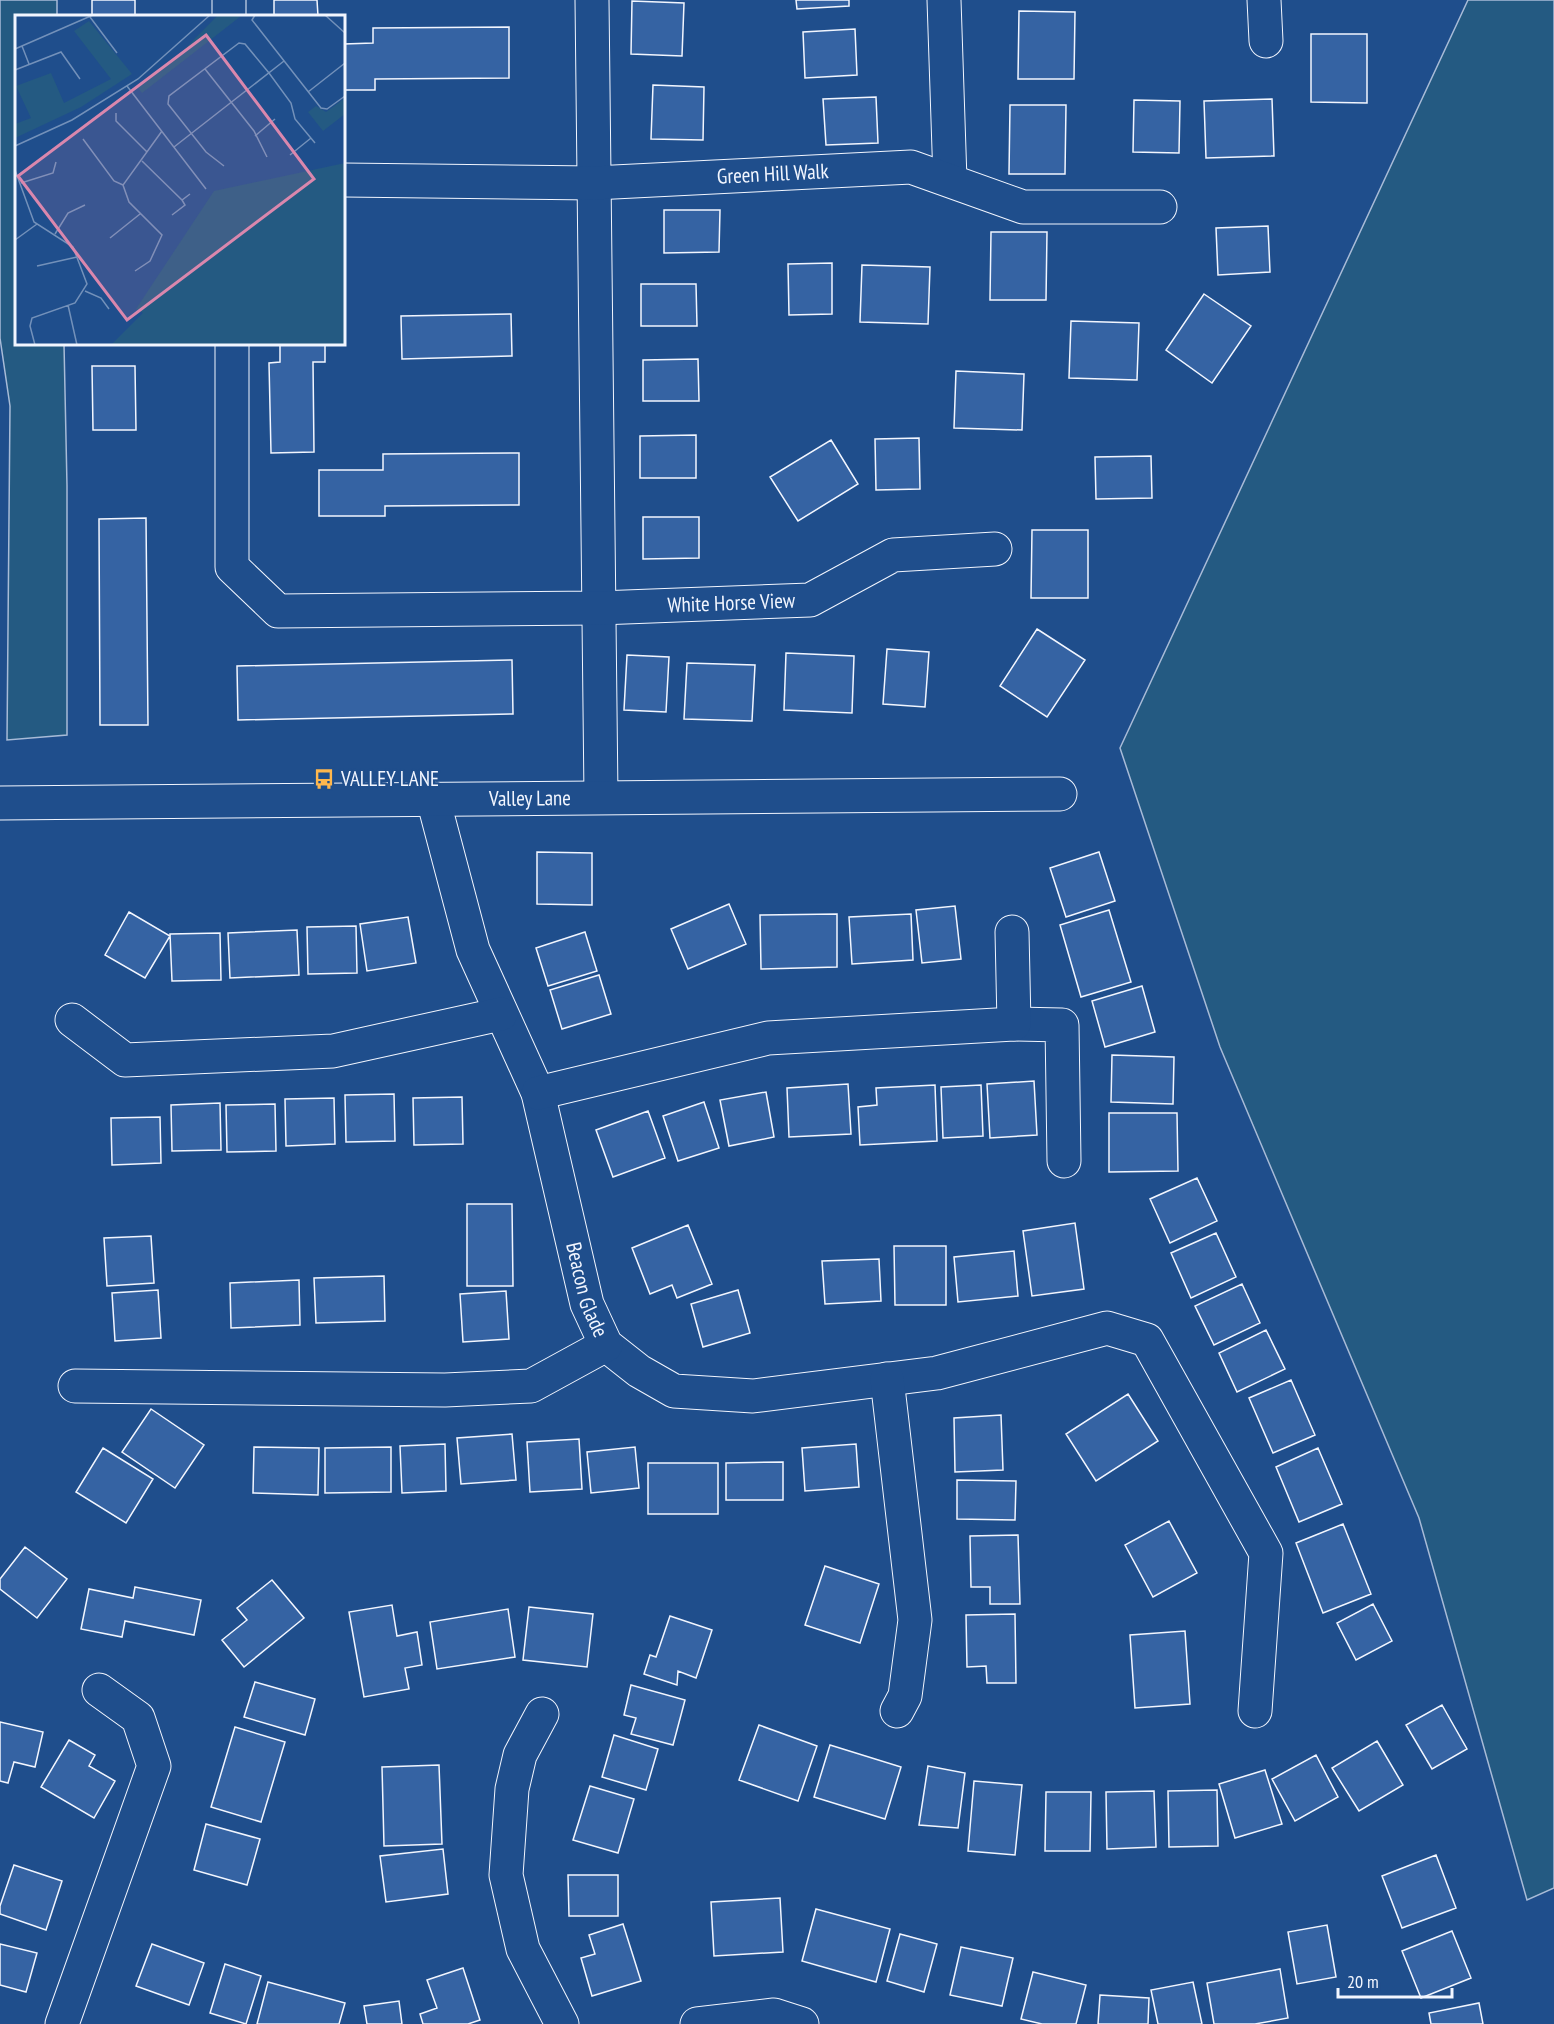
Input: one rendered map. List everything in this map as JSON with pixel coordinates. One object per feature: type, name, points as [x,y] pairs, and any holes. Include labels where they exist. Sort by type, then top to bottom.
[{"type":"street","points":[[592,0],[601,798]]},
{"type":"street","points":[[944,0],[950,180]]},
{"type":"street","points":[[1264,0],[1266,41]]},
{"type":"street","name":"Green Hill Walk","points":[[345,180],[594,183],[911,166],[1023,207],[1160,207]]},
{"type":"street","name":"White Horse View","points":[[232,345],[232,567],[278,612],[599,608],[810,600],[893,555],[995,549]]},
{"type":"street","name":"Valley Lane","points":[[0,803],[1060,794]]},
{"type":"street","name":"Beacon Glade","points":[[433,799],[473,950],[538,1093],[587,1304],[606,1345],[639,1371],[674,1391],[753,1396],[937,1373],[1107,1328],[1148,1340],[1266,1553],[1255,1711]]},
{"type":"street","points":[[1012,932],[1014,1024]]},
{"type":"street","points":[[72,1020],[125,1060],[333,1051],[501,1014]]},
{"type":"street","points":[[538,1093],[768,1038],[1014,1024],[1062,1025],[1064,1161]]},
{"type":"street","points":[[75,1386],[445,1390],[531,1386],[606,1345]]},
{"type":"street","points":[[887,1379],[915,1620],[904,1696],[897,1711]]},
{"type":"street","points":[[62,2024],[154,1766],[138,1718],[99,1690]]},
{"type":"street","points":[[542,1714],[520,1755],[512,1789],[506,1875],[523,1949],[562,2024]]},
{"type":"street","points":[[697,2024],[774,2016],[802,2024]]},
{"type":"shaded area","points":[[0,0],[57,0],[57,15],[15,15],[15,345],[64,345],[67,486],[67,735],[7,740],[10,406],[0,338]]},
{"type":"shaded area","points":[[1468,0],[1554,0],[1554,1888],[1527,1900],[1419,1518],[1220,1047],[1120,748]]},
{"type":"building","points":[[92,0],[135,0],[135,15],[92,15]]},
{"type":"building","points":[[274,0],[317,0],[318,15],[274,15]]},
{"type":"building","points":[[796,0],[849,0],[849,6],[797,9]]},
{"type":"building","points":[[632,1],[684,3],[682,56],[631,54]]},
{"type":"building","points":[[1019,11],[1075,12],[1074,79],[1018,79]]},
{"type":"building","points":[[509,27],[509,78],[375,79],[375,90],[345,90],[345,44],[373,43],[373,28]]},
{"type":"building","points":[[855,29],[857,75],[805,78],[803,32]]},
{"type":"building","points":[[1311,34],[1367,34],[1367,103],[1311,102]]},
{"type":"building","points":[[653,85],[704,87],[703,140],[651,139]]},
{"type":"building","points":[[876,97],[878,143],[826,145],[823,99]]},
{"type":"building","points":[[1272,99],[1274,156],[1206,158],[1204,101]]},
{"type":"building","points":[[1134,100],[1180,101],[1179,153],[1133,152]]},
{"type":"building","points":[[1010,105],[1066,105],[1065,174],[1009,174]]},
{"type":"building","points":[[664,210],[720,210],[719,252],[664,253]]},
{"type":"building","points":[[1268,226],[1270,272],[1218,275],[1216,228]]},
{"type":"building","points":[[991,232],[1047,232],[1046,300],[990,300]]},
{"type":"building","points":[[832,263],[832,314],[789,315],[788,264]]},
{"type":"building","points":[[862,265],[930,267],[928,324],[860,322]]},
{"type":"building","points":[[641,284],[696,284],[697,326],[641,326]]},
{"type":"building","points":[[1204,294],[1251,326],[1212,383],[1166,350]]},
{"type":"building","points":[[511,314],[512,356],[402,359],[401,316]]},
{"type":"building","points":[[1071,321],[1139,323],[1137,380],[1069,378]]},
{"type":"building","points":[[280,345],[325,345],[325,362],[313,362],[314,452],[271,453],[269,363],[280,362]]},
{"type":"building","points":[[698,359],[699,401],[643,401],[643,360]]},
{"type":"building","points":[[92,366],[135,366],[136,430],[93,430]]},
{"type":"building","points":[[956,371],[1024,374],[1022,430],[954,428]]},
{"type":"building","points":[[696,435],[696,478],[640,478],[640,436]]},
{"type":"building","points":[[919,438],[920,489],[876,490],[875,439]]},
{"type":"building","points":[[831,440],[858,484],[798,521],[770,477]]},
{"type":"building","points":[[519,453],[519,505],[385,506],[385,516],[319,516],[319,470],[383,470],[383,454]]},
{"type":"building","points":[[1151,456],[1152,498],[1096,499],[1095,457]]},
{"type":"building","points":[[643,517],[699,517],[699,558],[643,559]]},
{"type":"building","points":[[146,518],[148,725],[100,725],[99,519]]},
{"type":"building","points":[[1032,530],[1088,530],[1088,598],[1031,598]]},
{"type":"building","points":[[1037,629],[1085,660],[1047,717],[1000,686]]},
{"type":"building","points":[[887,649],[929,652],[925,707],[883,704]]},
{"type":"building","points":[[786,653],[854,656],[852,713],[784,710]]},
{"type":"building","points":[[627,655],[669,657],[666,712],[624,710]]},
{"type":"building","points":[[512,660],[513,714],[238,720],[237,666]]},
{"type":"building","points":[[687,663],[755,665],[752,721],[684,719]]},
{"type":"building","points":[[537,852],[592,853],[592,905],[537,904]]},
{"type":"building","points":[[1099,852],[1115,901],[1066,917],[1050,868]]},
{"type":"building","points":[[729,904],[746,944],[688,969],[671,929]]},
{"type":"building","points":[[955,906],[961,959],[922,963],[916,910]]},
{"type":"building","points":[[1109,910],[1131,982],[1081,997],[1060,925]]},
{"type":"building","points":[[129,912],[170,936],[145,978],[105,955]]},
{"type":"building","points":[[837,914],[837,967],[761,969],[760,915]]},
{"type":"building","points":[[911,914],[913,960],[852,964],[849,917]]},
{"type":"building","points":[[408,917],[416,963],[367,971],[360,924]]},
{"type":"building","points":[[356,926],[357,973],[308,974],[307,927]]},
{"type":"building","points":[[297,930],[299,975],[230,978],[228,933]]},
{"type":"building","points":[[585,932],[597,971],[548,986],[536,948]]},
{"type":"building","points":[[220,933],[221,980],[172,981],[170,934]]},
{"type":"building","points":[[599,975],[611,1014],[562,1029],[550,990]]},
{"type":"building","points":[[1142,986],[1155,1032],[1105,1047],[1092,1001]]},
{"type":"building","points":[[1112,1055],[1174,1057],[1173,1104],[1111,1102]]},
{"type":"building","points":[[1034,1081],[1037,1135],[990,1138],[987,1084]]},
{"type":"building","points":[[848,1084],[851,1134],[789,1137],[787,1088]]},
{"type":"building","points":[[935,1085],[937,1141],[860,1145],[858,1107],[877,1105],[876,1088]]},
{"type":"building","points":[[981,1085],[983,1136],[943,1138],[941,1087]]},
{"type":"building","points":[[766,1092],[774,1137],[729,1146],[720,1100]]},
{"type":"building","points":[[394,1094],[395,1141],[346,1142],[345,1095]]},
{"type":"building","points":[[462,1097],[463,1144],[414,1145],[413,1098]]},
{"type":"building","points":[[334,1098],[335,1144],[286,1146],[285,1099]]},
{"type":"building","points":[[704,1102],[719,1148],[678,1161],[663,1116]]},
{"type":"building","points":[[220,1103],[221,1150],[172,1151],[171,1105]]},
{"type":"building","points":[[275,1104],[276,1151],[227,1152],[226,1105]]},
{"type":"building","points":[[648,1111],[665,1158],[613,1177],[596,1130]]},
{"type":"building","points":[[1109,1113],[1177,1113],[1178,1171],[1109,1172]]},
{"type":"building","points":[[160,1117],[161,1163],[112,1165],[111,1118]]},
{"type":"building","points":[[1197,1178],[1217,1221],[1170,1243],[1150,1199]]},
{"type":"building","points":[[467,1204],[512,1204],[513,1286],[467,1286]]},
{"type":"building","points":[[1075,1223],[1084,1289],[1032,1296],[1023,1231]]},
{"type":"building","points":[[688,1225],[712,1284],[677,1298],[672,1285],[650,1294],[632,1248]]},
{"type":"building","points":[[1216,1233],[1236,1277],[1191,1298],[1171,1253]]},
{"type":"building","points":[[151,1236],[154,1283],[107,1286],[104,1238]]},
{"type":"building","points":[[894,1246],[946,1246],[946,1305],[895,1305]]},
{"type":"building","points":[[1014,1251],[1018,1296],[958,1302],[954,1257]]},
{"type":"building","points":[[879,1259],[881,1301],[825,1304],[822,1261]]},
{"type":"building","points":[[384,1276],[385,1321],[316,1323],[314,1278]]},
{"type":"building","points":[[299,1280],[300,1325],[231,1328],[230,1283]]},
{"type":"building","points":[[1242,1284],[1260,1323],[1214,1345],[1195,1306]]},
{"type":"building","points":[[158,1290],[161,1338],[115,1341],[112,1293]]},
{"type":"building","points":[[738,1290],[750,1333],[703,1347],[691,1304]]},
{"type":"building","points":[[506,1291],[509,1339],[463,1342],[460,1294]]},
{"type":"building","points":[[1266,1330],[1285,1369],[1237,1392],[1219,1353]]},
{"type":"building","points":[[1291,1380],[1315,1435],[1273,1453],[1249,1398]]},
{"type":"building","points":[[1128,1394],[1158,1441],[1096,1481],[1066,1434]]},
{"type":"building","points":[[151,1409],[204,1445],[175,1488],[122,1452]]},
{"type":"building","points":[[1001,1415],[1003,1470],[955,1472],[954,1418]]},
{"type":"building","points":[[512,1434],[516,1480],[461,1484],[457,1438]]},
{"type":"building","points":[[579,1439],[582,1489],[530,1492],[527,1442]]},
{"type":"building","points":[[445,1444],[446,1491],[402,1493],[400,1446]]},
{"type":"building","points":[[856,1444],[859,1487],[805,1491],[802,1448]]},
{"type":"building","points":[[254,1447],[319,1448],[318,1495],[253,1493]]},
{"type":"building","points":[[391,1447],[391,1492],[325,1493],[325,1448]]},
{"type":"building","points":[[635,1447],[639,1488],[591,1493],[587,1452]]},
{"type":"building","points":[[103,1448],[153,1479],[126,1523],[76,1492]]},
{"type":"building","points":[[1318,1448],[1342,1504],[1299,1522],[1276,1467]]},
{"type":"building","points":[[783,1462],[783,1500],[726,1500],[726,1463]]},
{"type":"building","points":[[648,1463],[718,1463],[718,1514],[648,1514]]},
{"type":"building","points":[[957,1480],[1016,1481],[1015,1520],[957,1519]]},
{"type":"building","points":[[1169,1521],[1197,1573],[1153,1597],[1125,1545]]},
{"type":"building","points":[[1343,1524],[1371,1594],[1323,1613],[1296,1543]]},
{"type":"building","points":[[1018,1535],[1020,1604],[990,1604],[990,1587],[971,1587],[970,1536]]},
{"type":"building","points":[[25,1547],[67,1579],[37,1618],[0,1589],[0,1579]]},
{"type":"building","points":[[825,1566],[879,1584],[860,1643],[805,1625]]},
{"type":"building","points":[[272,1580],[304,1618],[244,1667],[222,1640],[247,1620],[237,1608]]},
{"type":"building","points":[[135,1587],[201,1600],[194,1635],[125,1621],[122,1637],[81,1629],[89,1589],[133,1598]]},
{"type":"building","points":[[1373,1604],[1392,1641],[1356,1660],[1337,1623]]},
{"type":"building","points":[[392,1605],[397,1636],[417,1632],[422,1665],[405,1668],[409,1689],[364,1697],[349,1612]]},
{"type":"building","points":[[529,1607],[593,1614],[587,1667],[523,1660]]},
{"type":"building","points":[[508,1609],[515,1657],[437,1669],[430,1622]]},
{"type":"building","points":[[1015,1614],[1016,1683],[987,1683],[986,1666],[967,1667],[966,1615]]},
{"type":"building","points":[[670,1616],[712,1630],[696,1678],[678,1671],[677,1685],[644,1674],[650,1655],[656,1657]]},
{"type":"building","points":[[1185,1631],[1190,1704],[1135,1708],[1130,1635]]},
{"type":"building","points":[[255,1682],[315,1699],[305,1735],[244,1717]]},
{"type":"building","points":[[631,1685],[685,1700],[673,1745],[631,1734],[636,1718],[624,1715]]},
{"type":"building","points":[[1442,1705],[1467,1749],[1432,1769],[1406,1725]]},
{"type":"building","points":[[0,1722],[43,1732],[35,1767],[14,1762],[8,1783],[0,1781]]},
{"type":"building","points":[[759,1725],[817,1746],[798,1801],[739,1780]]},
{"type":"building","points":[[235,1727],[285,1742],[261,1822],[211,1807]]},
{"type":"building","points":[[614,1735],[658,1749],[646,1790],[602,1777]]},
{"type":"building","points":[[69,1740],[95,1755],[89,1766],[115,1781],[94,1818],[41,1787]]},
{"type":"building","points":[[1377,1741],[1403,1785],[1359,1811],[1332,1768]]},
{"type":"building","points":[[830,1745],[901,1767],[885,1819],[814,1797]]},
{"type":"building","points":[[1316,1755],[1338,1797],[1295,1821],[1272,1779]]},
{"type":"building","points":[[439,1765],[442,1844],[384,1846],[382,1767]]},
{"type":"building","points":[[928,1766],[965,1773],[958,1828],[919,1825]]},
{"type":"building","points":[[1265,1770],[1282,1824],[1235,1838],[1219,1784]]},
{"type":"building","points":[[974,1781],[1022,1785],[1015,1855],[968,1851]]},
{"type":"building","points":[[590,1786],[634,1799],[618,1853],[573,1840]]},
{"type":"building","points":[[1217,1790],[1218,1846],[1169,1847],[1168,1791]]},
{"type":"building","points":[[1154,1791],[1156,1847],[1107,1849],[1106,1792]]},
{"type":"building","points":[[1046,1792],[1091,1792],[1090,1851],[1045,1851]]},
{"type":"building","points":[[206,1824],[260,1839],[247,1885],[194,1870]]},
{"type":"building","points":[[443,1849],[448,1894],[386,1902],[380,1856]]},
{"type":"building","points":[[1436,1855],[1456,1908],[1402,1928],[1382,1876]]},
{"type":"building","points":[[14,1865],[62,1881],[46,1930],[0,1914],[0,1906]]},
{"type":"building","points":[[568,1875],[618,1875],[618,1916],[569,1916]]},
{"type":"building","points":[[780,1898],[783,1952],[714,1956],[711,1902]]},
{"type":"building","points":[[816,1909],[890,1929],[876,1982],[802,1961]]},
{"type":"building","points":[[623,1924],[641,1981],[592,1996],[581,1958],[595,1954],[589,1935]]},
{"type":"building","points":[[1327,1925],[1336,1977],[1297,1984],[1288,1932]]},
{"type":"building","points":[[1452,1931],[1471,1978],[1421,1998],[1402,1951]]},
{"type":"building","points":[[900,1934],[937,1944],[924,1992],[887,1981]]},
{"type":"building","points":[[0,1944],[37,1953],[26,1992],[0,1985]]},
{"type":"building","points":[[152,1944],[204,1963],[189,2005],[136,1986]]},
{"type":"building","points":[[961,1947],[1013,1958],[1002,2006],[950,1995]]},
{"type":"building","points":[[225,1964],[261,1976],[246,2024],[210,2013]]},
{"type":"building","points":[[463,1968],[480,2020],[468,2024],[423,2024],[420,2014],[437,2008],[427,1980]]},
{"type":"building","points":[[1280,1969],[1288,2018],[1255,2024],[1214,2024],[1207,1983]]},
{"type":"building","points":[[1033,1972],[1086,1985],[1076,2024],[1042,2024],[1021,2019]]},
{"type":"building","points":[[268,1982],[345,2003],[339,2024],[257,2024]]},
{"type":"building","points":[[1193,1982],[1202,2024],[1158,2024],[1151,1990]]},
{"type":"building","points":[[1100,1995],[1149,1998],[1148,2024],[1098,2024]]},
{"type":"building","points":[[399,2001],[402,2024],[367,2024],[364,2006]]},
{"type":"building","points":[[1479,2003],[1483,2024],[1431,2024],[1429,2013]]},
{"type":"place","name":"VALLEY LANE","points":[[324,779]]}]
